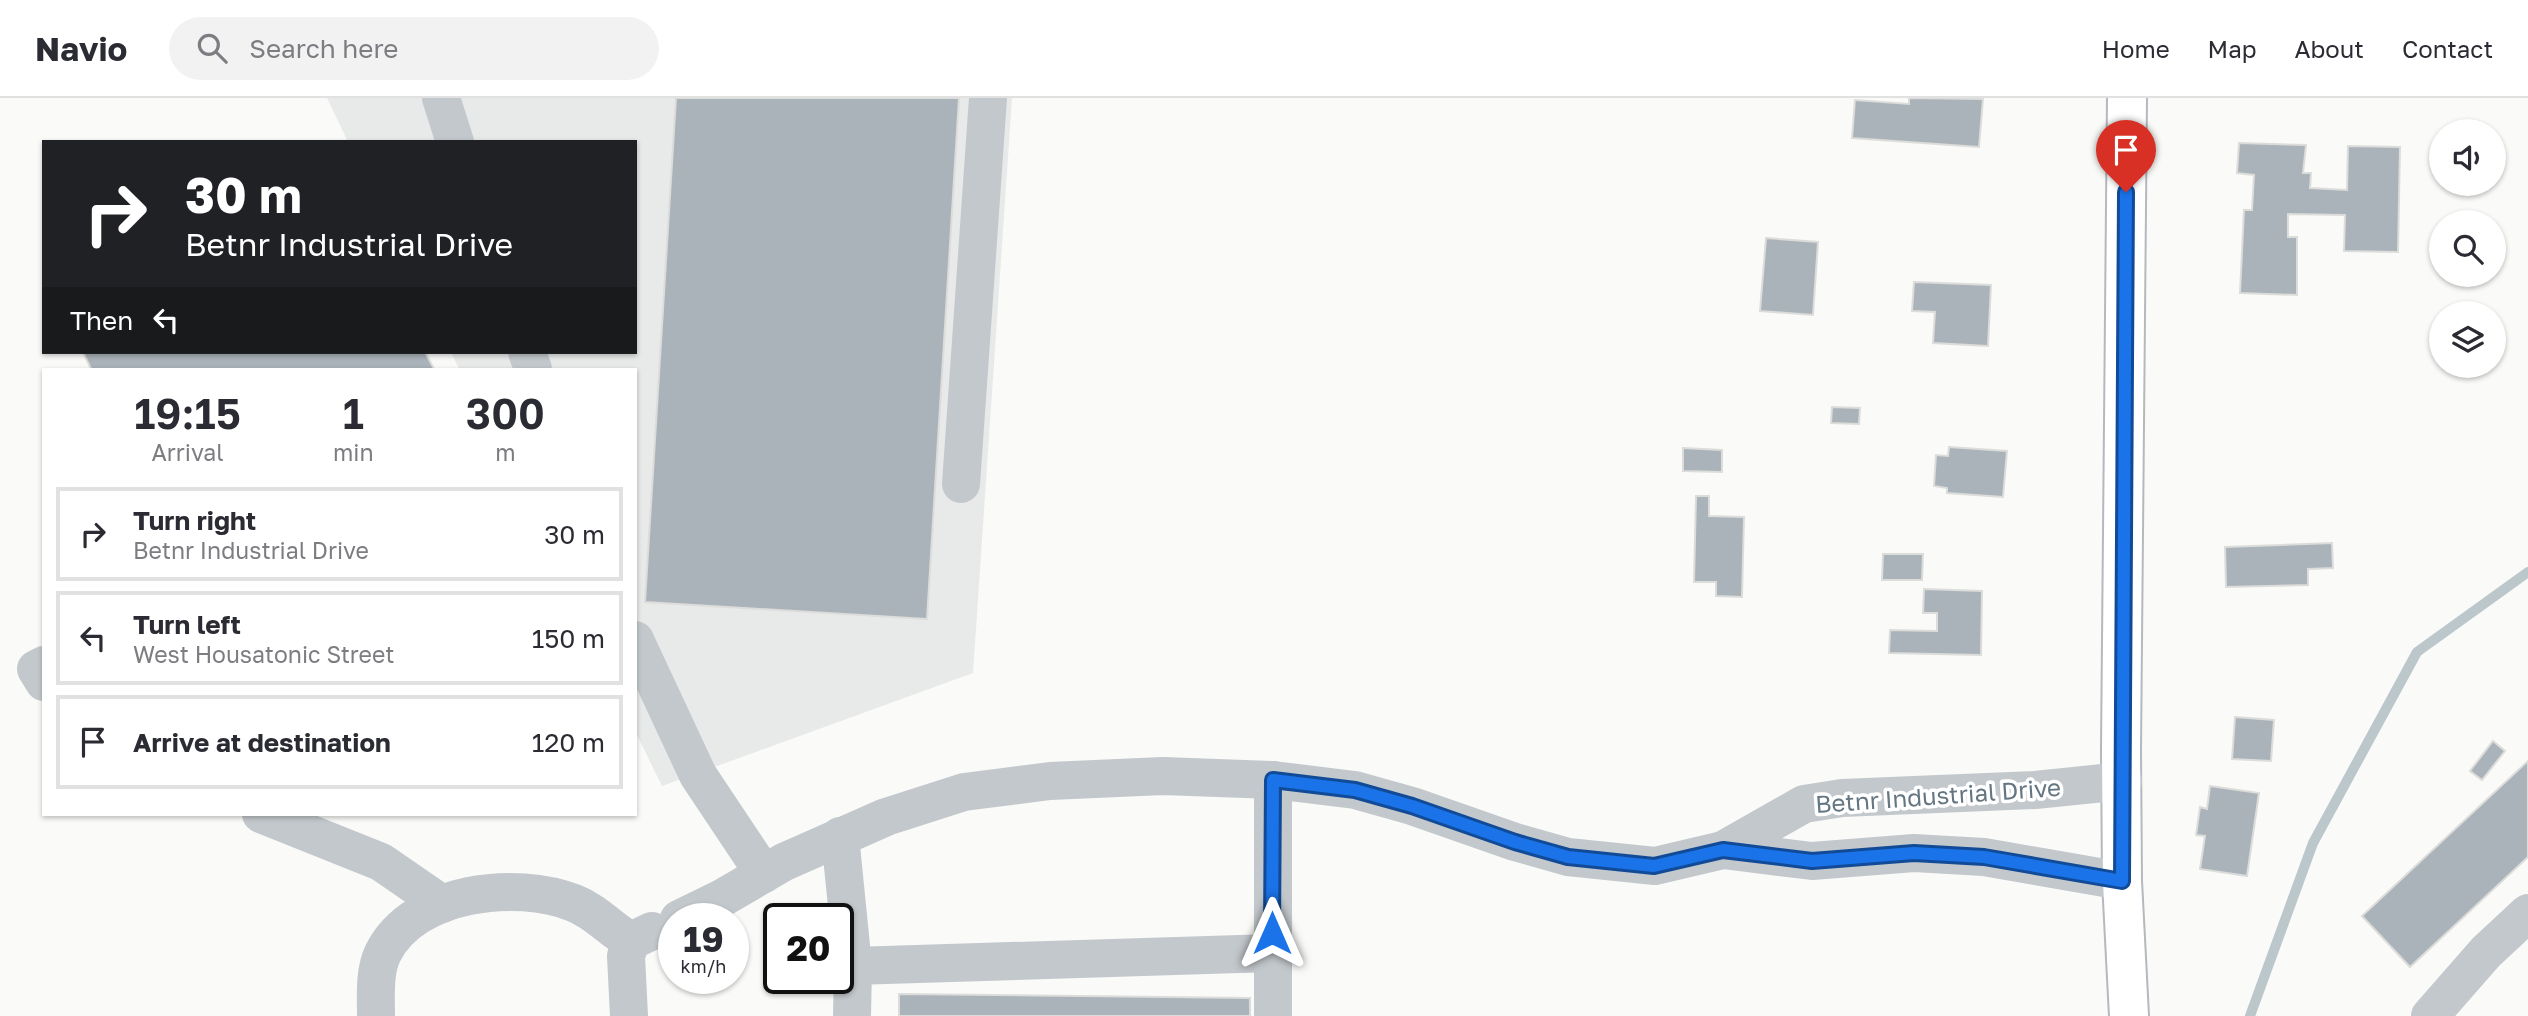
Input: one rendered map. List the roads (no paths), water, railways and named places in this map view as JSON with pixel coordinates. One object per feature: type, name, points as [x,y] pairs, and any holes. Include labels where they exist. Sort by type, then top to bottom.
[{"type":"highway","points":[[2127,98],[2122,881],[2129,1016]]},
{"type":"street","points":[[441,98],[455,140]]},
{"type":"street","points":[[961,484],[988,98]]},
{"type":"street","points":[[637,644],[698,775],[764,874]]},
{"type":"street","points":[[42,666],[36,669],[42,679]]},
{"type":"street","name":"Betnr Industrial Drive","points":[[709,903],[840,836],[912,808],[964,792],[993,787],[1125,776],[1273,780],[1355,790],[1568,857],[1654,866],[1723,850],[1804,804],[1842,798],[2035,790],[2123,781]]},
{"type":"street","points":[[1273,780],[1273,1016]]},
{"type":"street","points":[[266,816],[381,862],[442,904]]},
{"type":"street","points":[[840,836],[847,903]]},
{"type":"street","name":"Betnr Industrial Drive","points":[[1723,850],[1812,861],[1914,853],[1984,857],[2122,881]]},
{"type":"street","points":[[376,1016],[376,983],[382,954],[391,940],[418,916],[452,900],[491,892],[530,892],[551,896],[592,911],[631,941]]},
{"type":"street","points":[[2430,1016],[2486,952],[2528,913]]},
{"type":"street","points":[[629,1016],[626,956],[631,941],[658,928]]},
{"type":"street","points":[[854,966],[1272,953]]},
{"type":"street","points":[[852,994],[852,1016]]},
{"type":"waterway","points":[[2250,1016],[2313,843],[2417,652],[2528,572]]}]
